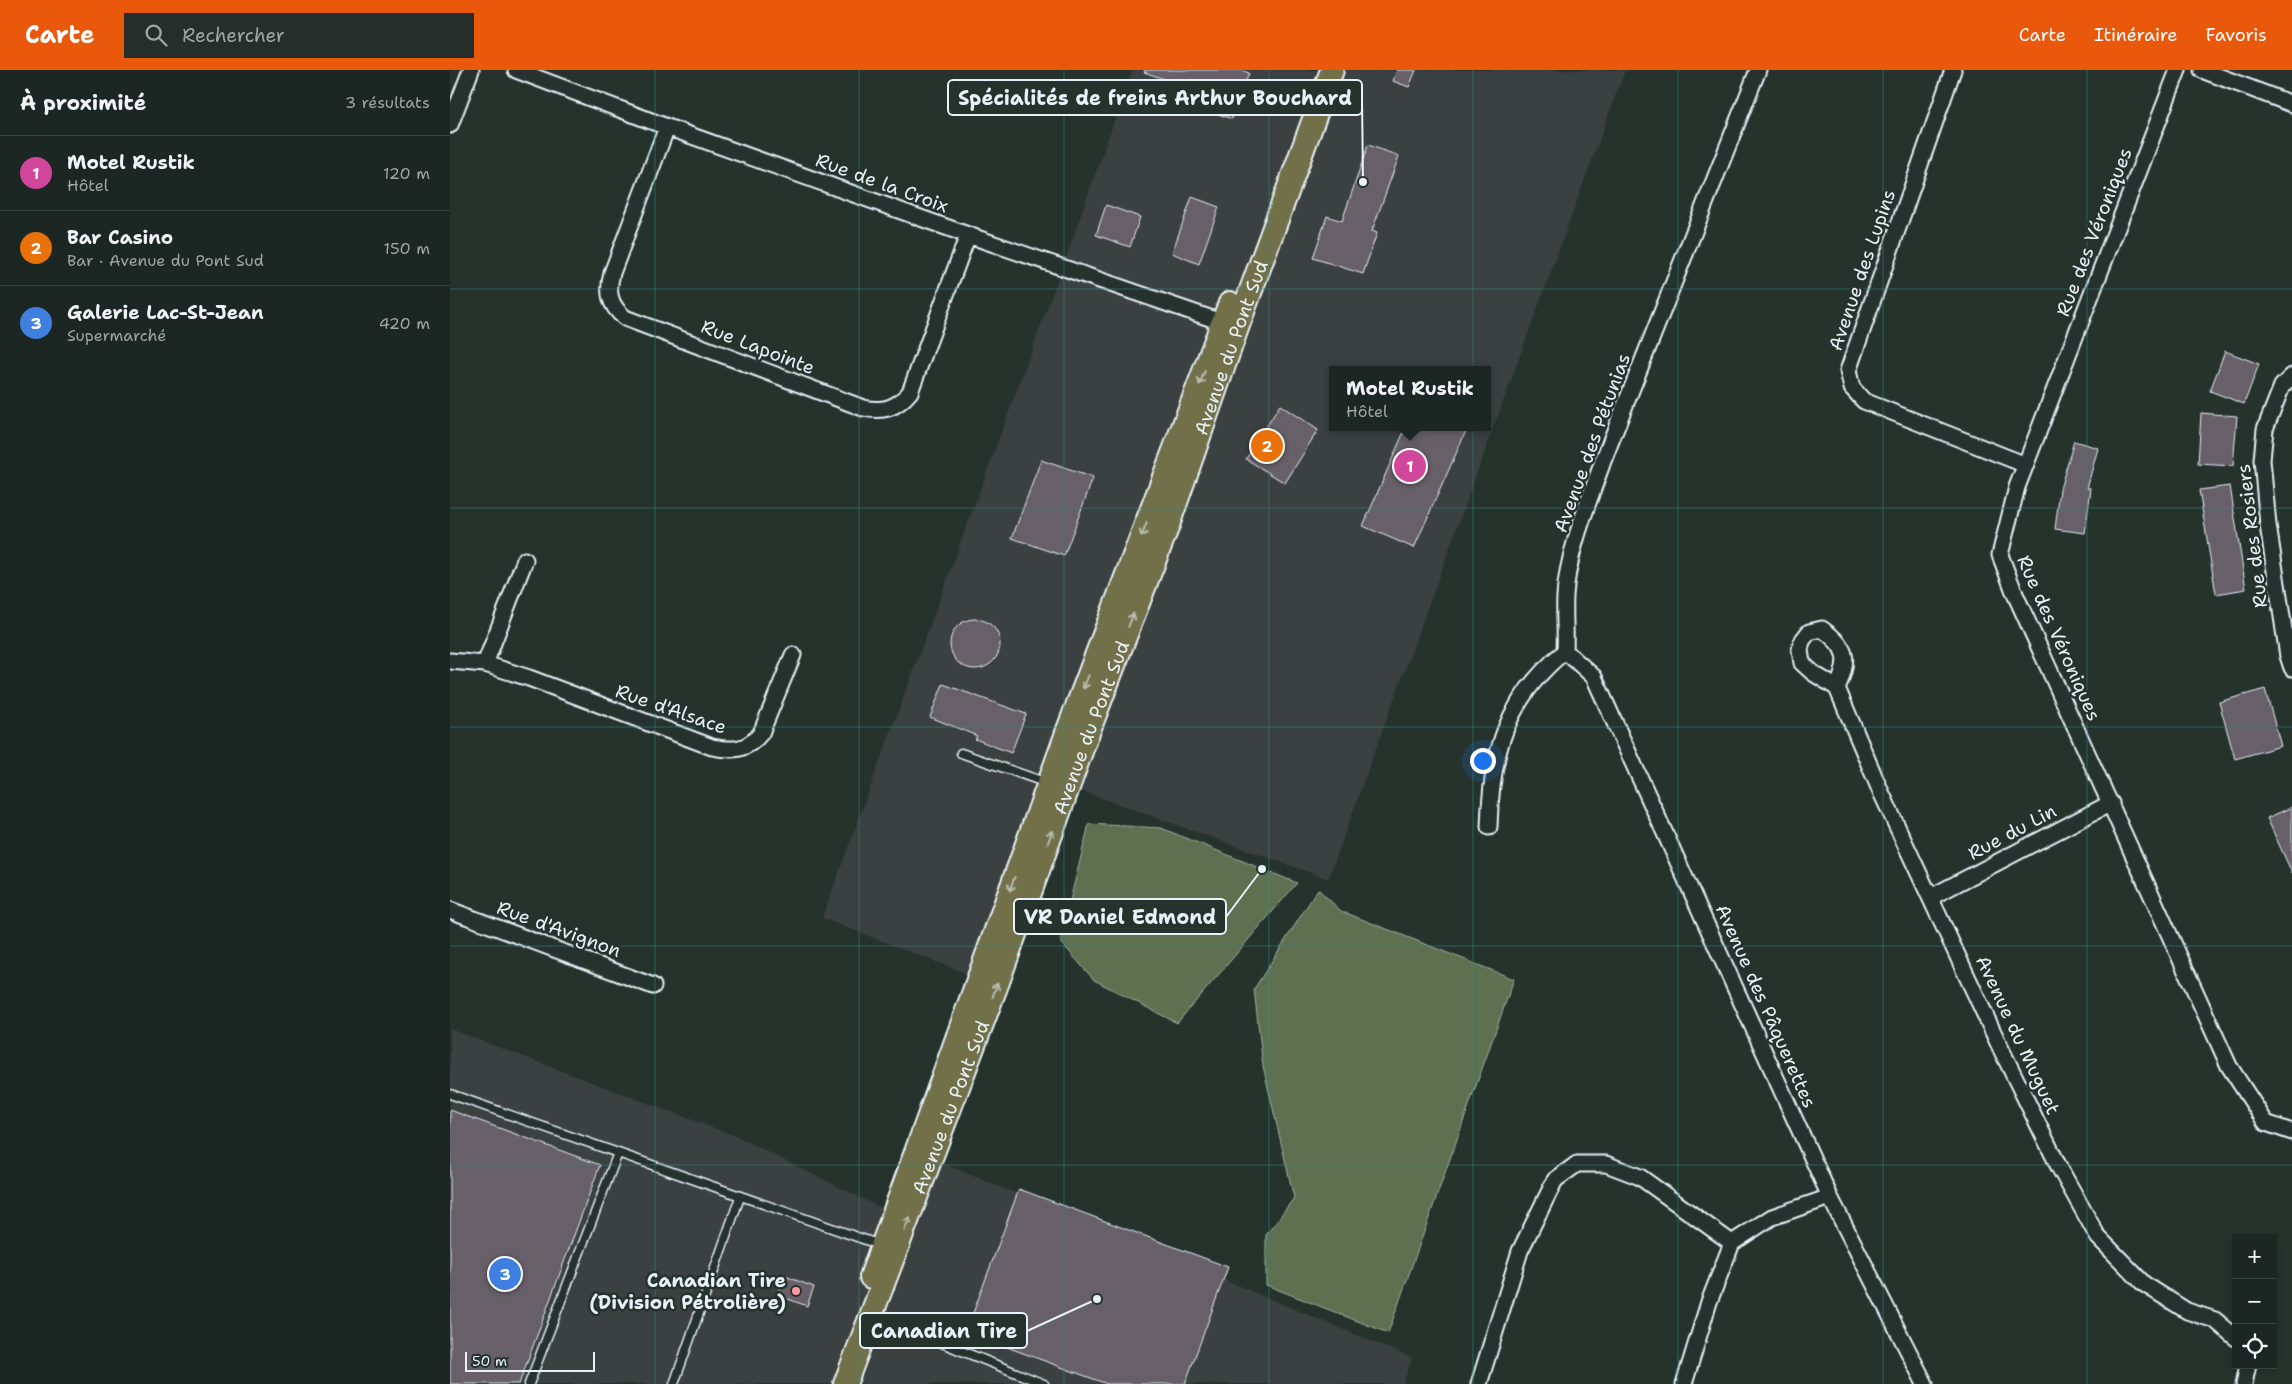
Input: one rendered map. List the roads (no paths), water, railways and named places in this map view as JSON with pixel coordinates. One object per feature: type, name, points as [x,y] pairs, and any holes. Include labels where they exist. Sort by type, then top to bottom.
[{"type":"main road","name":"Avenue du Pont Sud","points":[[830,1384],[862,1305],[889,1248],[996,987],[1086,735],[1167,528],[1230,325],[1316,70]]},
{"type":"main road","name":"Avenue du Pont Sud","points":[[845,1384],[871,1314],[889,1248],[1049,784],[1332,70]]},
{"type":"street","points":[[450,125],[471,70]]},
{"type":"street","name":"Rue de la Croix","points":[[516,70],[667,127],[968,235],[1230,325]]},
{"type":"street","name":"Avenue des Pétunias","points":[[1565,650],[1565,596],[1572,560],[1587,507],[1758,70]]},
{"type":"street","name":"Avenue des Lupins","points":[[1953,70],[1848,371],[1852,388],[1864,402],[2026,465]]},
{"type":"street","name":"Rue des Véroniques","points":[[2178,70],[2017,487],[2000,555],[2015,594],[2229,1066],[2266,1123],[2292,1132]]},
{"type":"street","points":[[2202,70],[2292,104]]},
{"type":"street","name":"Rue Lapointe","points":[[667,127],[611,279],[609,295],[617,312],[625,318],[863,408],[882,410],[893,408],[910,392],[968,235]]},
{"type":"street","name":"Rue des Rosiers","points":[[2292,376],[2282,386],[2265,429],[2262,460],[2268,525],[2288,656],[2292,668]]},
{"type":"street","points":[[485,664],[525,560]]},
{"type":"street","points":[[1489,827],[1494,765],[1505,729],[1524,692],[1547,666],[1565,650]]},
{"type":"street","name":"Avenue des Pâquerettes","points":[[1565,650],[1594,677],[1830,1197],[1925,1384]]},
{"type":"street","name":"Rue d'Alsace","points":[[450,661],[485,664],[529,678],[712,747],[731,750],[744,748],[754,742],[761,733],[793,655]]},
{"type":"street","name":"Avenue du Muguet","points":[[1837,688],[1880,790],[1932,897],[2001,1049],[2050,1149],[2098,1236],[2144,1284],[2187,1311],[2215,1320],[2232,1335]]},
{"type":"street","name":"Rue du Lin","points":[[1932,897],[2111,803]]},
{"type":"street","name":"Rue d'Avignon","points":[[450,910],[653,986]]},
{"type":"street","points":[[1479,1384],[1520,1251],[1555,1180],[1577,1164],[1606,1164],[1640,1177],[1732,1243]]},
{"type":"street","points":[[1684,1384],[1709,1302],[1732,1243],[1772,1217],[1830,1197]]},
{"type":"street","points":[[2244,1384],[2247,1369]]},
{"type":"lane","points":[[962,753],[1049,784]]},
{"type":"lane","points":[[450,1094],[889,1248]]},
{"type":"lane","points":[[529,1384],[618,1153]]},
{"type":"lane","points":[[675,1384],[740,1197]]},
{"type":"lane","points":[[871,1314],[1022,1380],[1044,1384]]},
{"type":"place","name":"Spécialités de freins Arthur Bouchard","points":[[1363,182]]},
{"type":"place","name":"Bar Casino","points":[[1267,446]]},
{"type":"place","name":"Motel Rustik","points":[[1410,466]]},
{"type":"place","name":"VR Daniel Edmond","points":[[1262,869]]},
{"type":"place","name":"Galerie Lac-St-Jean","points":[[505,1274]]},
{"type":"place","name":"Canadian Tire (Division Pétrolière)","points":[[796,1291]]},
{"type":"place","name":"Canadian Tire","points":[[1097,1299]]}]
